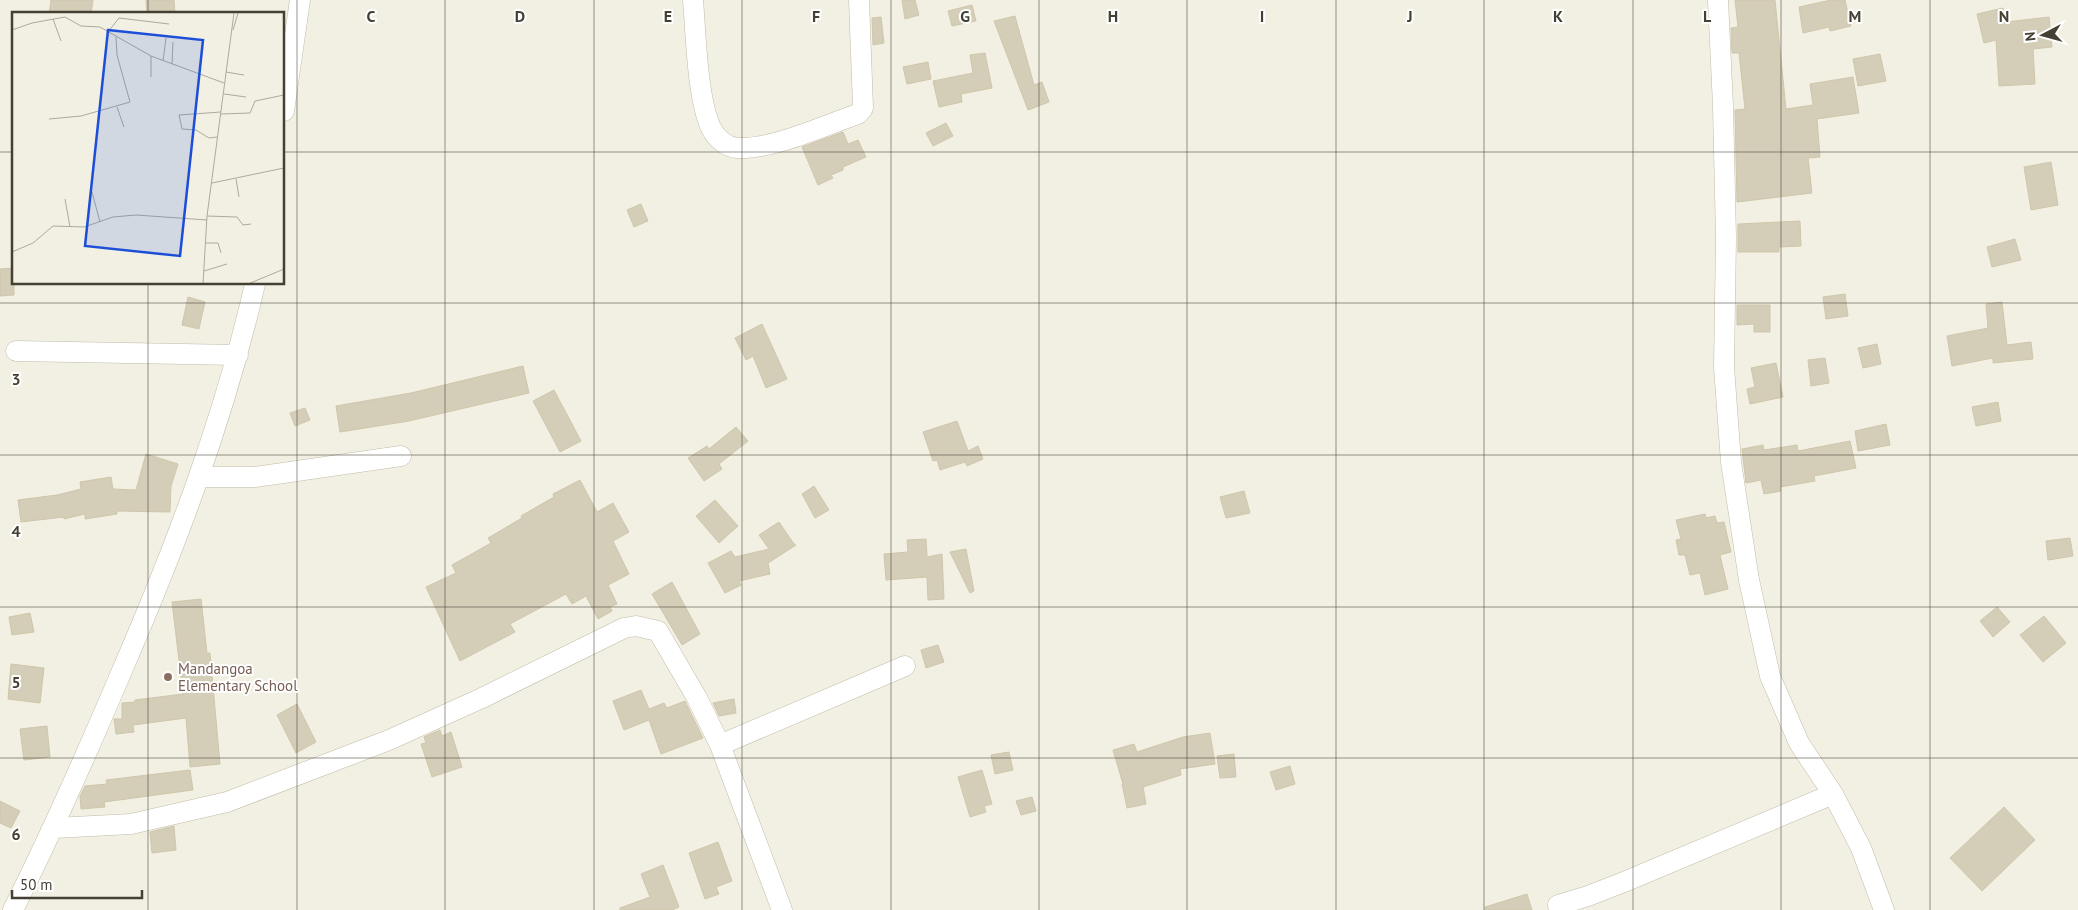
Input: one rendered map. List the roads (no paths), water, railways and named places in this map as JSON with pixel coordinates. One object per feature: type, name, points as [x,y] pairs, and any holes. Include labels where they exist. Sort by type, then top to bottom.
[{"type":"street","points":[[285,104],[300,0]]},
{"type":"street","points":[[693,0],[706,110],[711,128],[718,139],[736,148],[759,146],[783,140],[858,114],[863,108],[859,0]]},
{"type":"street","points":[[1718,0],[1723,106],[1725,220],[1724,367],[1731,462],[1749,580],[1770,676],[1800,743],[1833,794],[1861,848],[1884,910]]},
{"type":"street","points":[[0,905],[11,910],[54,828],[165,570],[200,477],[238,355],[255,285]]},
{"type":"street","points":[[16,351],[238,355]]},
{"type":"street","points":[[200,477],[255,477],[401,456]]},
{"type":"street","points":[[54,828],[131,824],[226,802],[389,740],[482,698],[624,628],[636,626],[658,631],[697,698],[720,745],[782,910]]},
{"type":"street","points":[[720,745],[905,666]]},
{"type":"street","points":[[1558,905],[1624,882],[1833,794]]},
{"type":"place","name":"Mandangoa Elementary School","points":[[168,677]]}]
